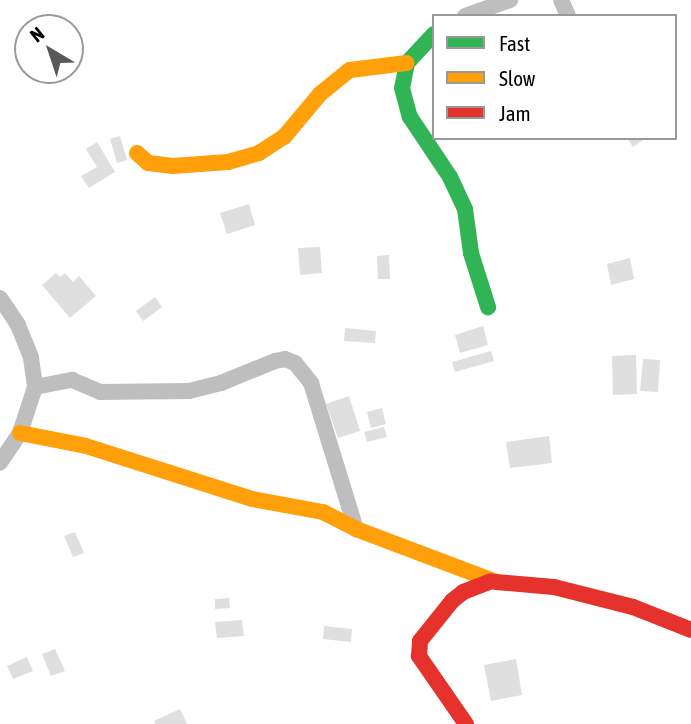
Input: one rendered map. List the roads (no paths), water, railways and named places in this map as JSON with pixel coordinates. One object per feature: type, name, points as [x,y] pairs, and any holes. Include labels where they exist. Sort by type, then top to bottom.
[{"type":"street","points":[[471,14],[510,0]]},
{"type":"street","points":[[432,36],[407,64],[402,88],[410,117],[450,177],[465,209],[471,253],[488,307]]},
{"type":"street","points":[[137,153],[148,163],[173,166],[229,162],[259,153],[284,138],[320,94],[350,70],[407,64]]},
{"type":"street","points":[[0,298],[22,336],[31,358],[35,387],[20,433],[0,463]]},
{"type":"street","points":[[35,387],[72,380],[100,392],[135,389],[188,391],[221,383],[275,361],[285,359],[295,363],[311,383],[356,529]]},
{"type":"street","points":[[20,433],[86,446],[252,499],[323,512],[356,529],[491,581],[554,587],[633,607],[691,630]]},
{"type":"street","points":[[466,724],[419,656],[420,641],[452,601],[463,592],[491,581]]}]
